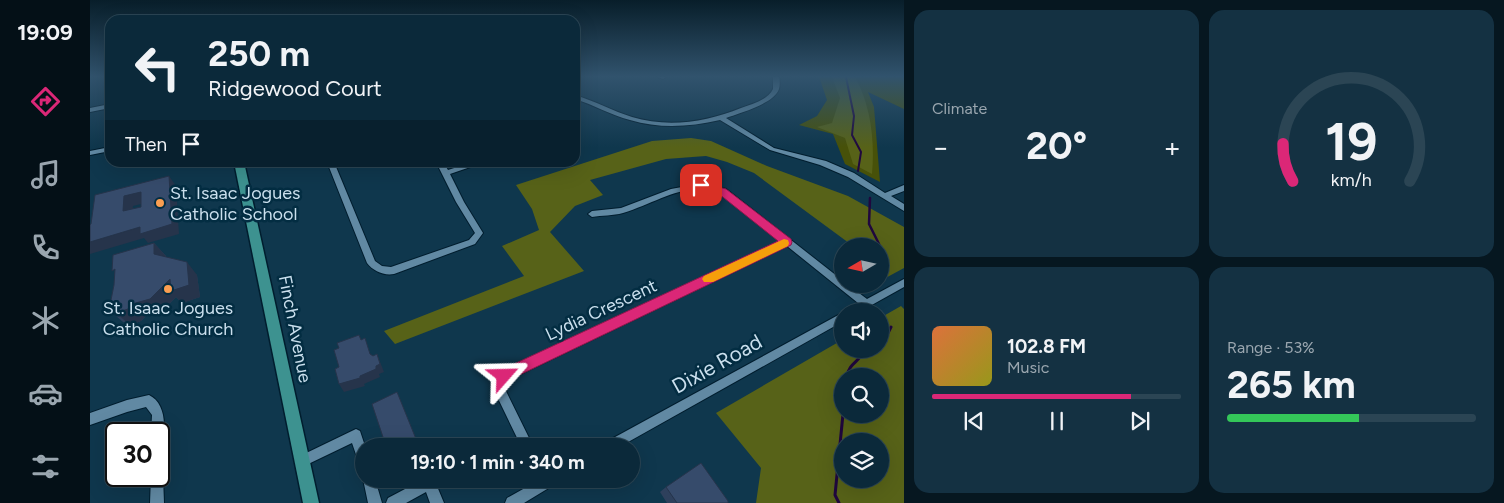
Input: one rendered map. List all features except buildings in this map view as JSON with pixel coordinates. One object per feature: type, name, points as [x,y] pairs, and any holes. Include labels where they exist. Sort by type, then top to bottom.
[{"type":"main road","name":"Finch Avenue","points":[[241,167],[311,503]]},
{"type":"street","points":[[584,100],[634,120],[653,123],[685,124],[720,117],[763,100]]},
{"type":"street","points":[[90,110],[105,107]]},
{"type":"street","points":[[720,117],[772,149],[824,163],[851,175],[904,208]]},
{"type":"street","points":[[90,154],[105,150]]},
{"type":"street","points":[[332,167],[371,263],[380,269],[391,271],[472,242],[479,233],[476,225],[461,204],[442,167]]},
{"type":"street","points":[[446,173],[466,167]]},
{"type":"street","points":[[592,214],[624,210],[683,187],[701,185],[722,191],[865,303]]},
{"type":"street","points":[[885,196],[904,188]]},
{"type":"street","name":"Lydia Crescent","points":[[523,438],[497,384],[504,376],[787,242]]},
{"type":"street","points":[[868,303],[904,283]]},
{"type":"street","name":"Dixie Road","points":[[624,438],[834,321]]},
{"type":"street","points":[[90,419],[126,406],[149,401],[158,414],[158,422]]},
{"type":"street","points":[[302,461],[356,435],[357,438]]},
{"type":"street","points":[[393,503],[429,483],[437,503]]},
{"type":"street","points":[[157,487],[157,503]]},
{"type":"street","points":[[372,488],[376,503]]},
{"type":"street","points":[[512,503],[535,488]]},
{"type":"green space","points":[[827,100],[871,100],[874,107],[880,182],[845,164],[833,134],[799,125],[817,116]]},
{"type":"green space","points":[[839,100],[865,100],[871,124],[872,174],[853,164],[845,138],[817,127],[832,123]]},
{"type":"green space","points":[[886,100],[904,100],[904,109]]},
{"type":"green space","points":[[691,138],[711,141],[767,166],[848,196],[904,227],[904,268],[889,276],[889,238],[842,238],[754,173],[706,156],[666,159],[590,180],[603,195],[575,206],[550,232],[584,271],[395,344],[384,331],[524,276],[502,246],[539,230],[532,209],[516,185],[572,167],[580,167],[580,164],[652,141]]},
{"type":"green space","points":[[901,306],[904,309],[904,503],[756,503],[761,468],[716,413],[834,345],[834,358],[889,358],[889,313]]},
{"type":"waterway","points":[[851,100],[854,116],[852,135],[861,152],[858,171]]},
{"type":"waterway","points":[[870,198],[869,224],[876,238]]},
{"type":"waterway","points":[[889,331],[891,327]]},
{"type":"waterway","points":[[850,368],[859,358]]},
{"type":"waterway","points":[[839,503],[835,495],[842,423]]},
{"type":"slow traffic","points":[[708,279],[784,243]]},
{"type":"place","name":"St. Isaac Jogues Catholic School","points":[[160,203]]},
{"type":"place","name":"St. Isaac Jogues Catholic Church","points":[[168,289]]},
{"type":"route","points":[[504,376],[787,242],[722,191],[714,187],[701,185]]}]
